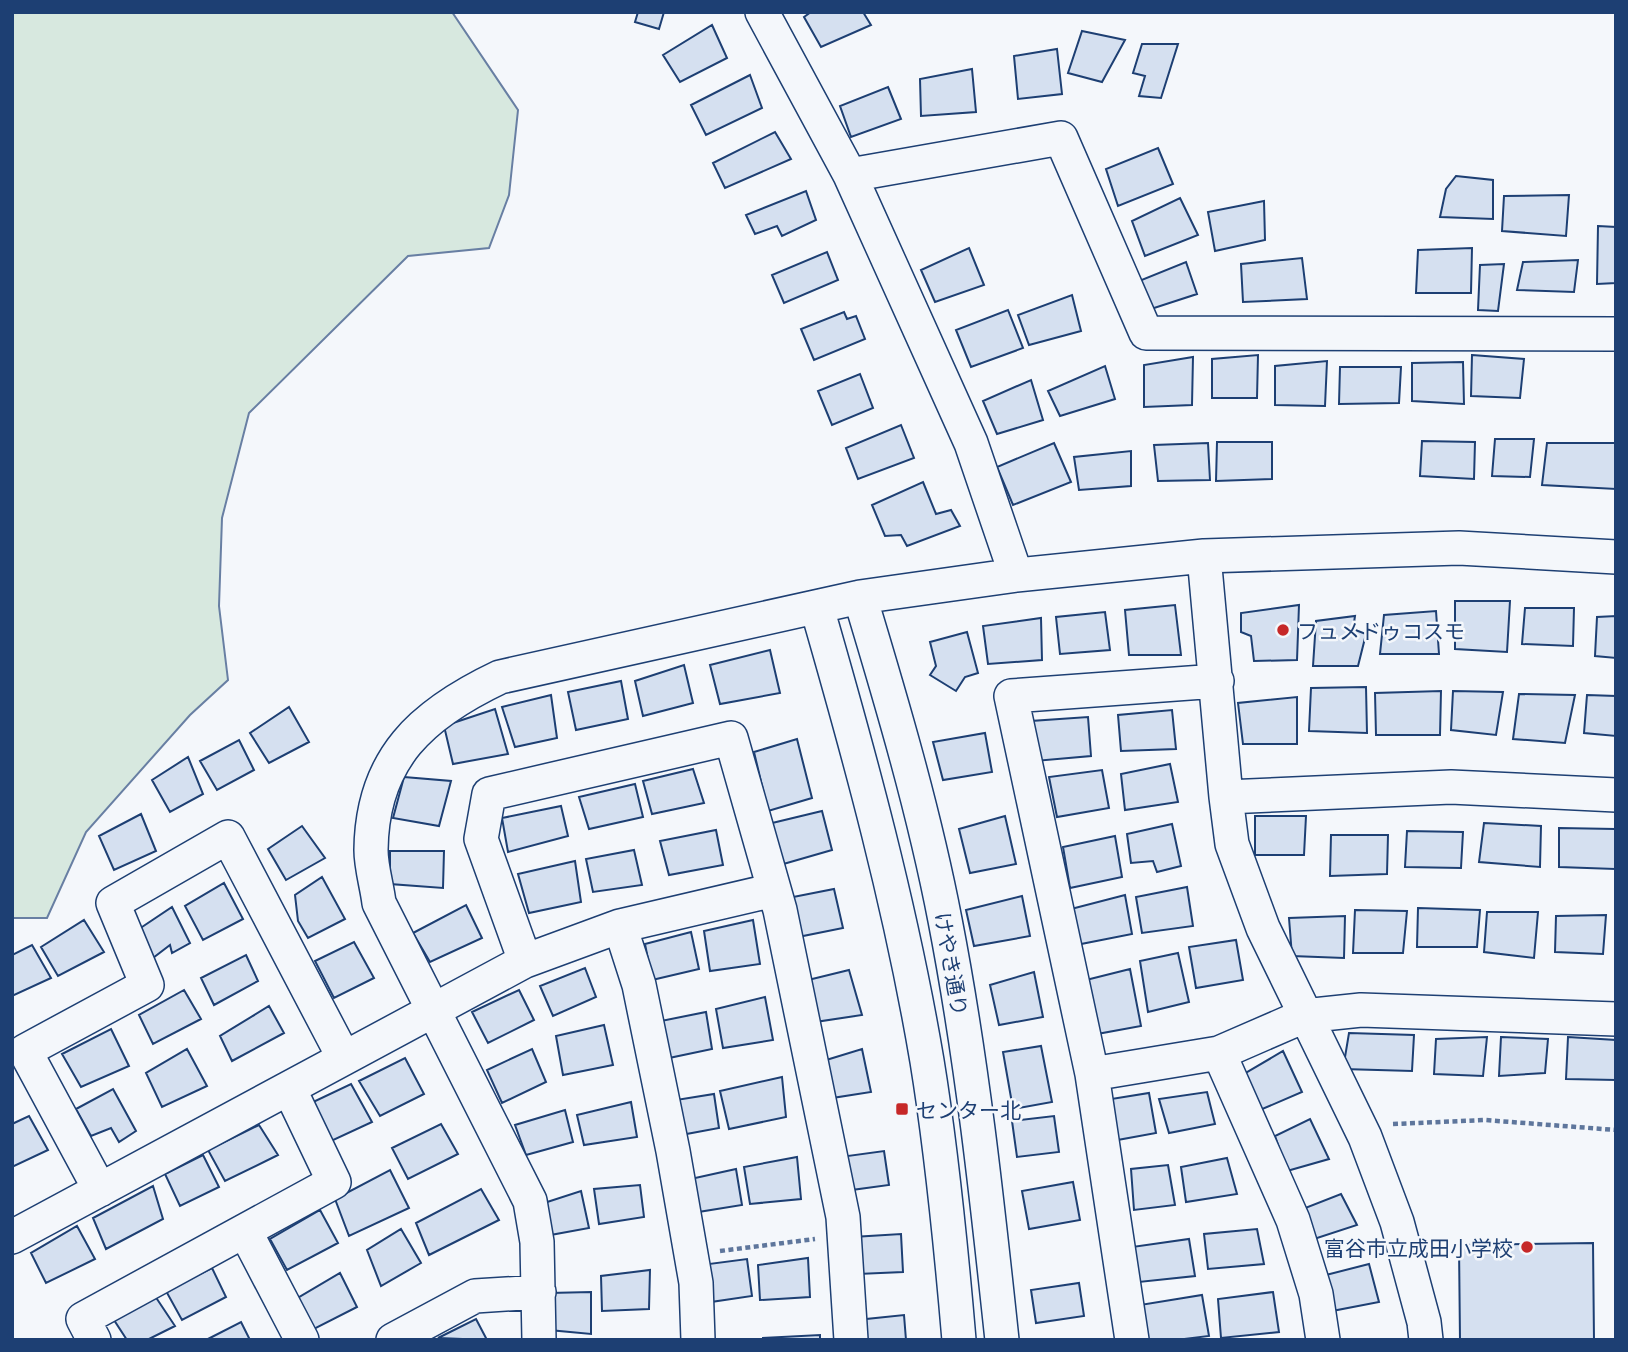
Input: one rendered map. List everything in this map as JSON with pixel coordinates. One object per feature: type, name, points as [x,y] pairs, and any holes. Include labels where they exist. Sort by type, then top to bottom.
[{"type":"street","points":[[762,12],[850,175],[971,443],[1016,575]]},
{"type":"street","points":[[850,175],[1061,138],[1146,333],[1616,334]]},
{"type":"street","points":[[539,1340],[537,1242],[530,1201],[380,903],[371,852],[376,799],[403,745],[435,715],[466,693],[500,677],[860,597],[1016,575],[1204,556],[1459,548],[1616,557]]},
{"type":"street","points":[[1204,556],[1232,844],[1263,928],[1358,1125],[1397,1222],[1424,1322],[1426,1340]]},
{"type":"street","name":"けやき通り","points":[[860,597],[915,791],[945,918],[970,1068],[1003,1340]]},
{"type":"street","points":[[817,608],[866,779],[927,1060],[946,1196],[959,1340]]},
{"type":"street","points":[[1132,1340],[1091,1074],[1012,696],[1217,681]]},
{"type":"street","points":[[525,961],[481,839],[489,794],[731,738],[774,890],[843,1217],[851,1340]]},
{"type":"street","points":[[1226,797],[1451,787],[1616,795]]},
{"type":"street","points":[[100,1190],[25,1051],[147,985],[113,903],[228,837],[344,1058]]},
{"type":"street","points":[[12,1237],[525,961],[620,926],[774,890]]},
{"type":"street","points":[[620,926],[639,985],[673,1150],[696,1283],[698,1340]]},
{"type":"street","points":[[1091,1074],[1219,1053],[1304,1016],[1360,1010],[1616,1019]]},
{"type":"street","points":[[1219,1053],[1293,1220],[1316,1294],[1323,1340]]},
{"type":"street","points":[[94,1340],[83,1319],[334,1182],[289,1088]]},
{"type":"street","points":[[245,1231],[302,1340]]},
{"type":"street","points":[[393,1340],[475,1296],[539,1292]]},
{"type":"path","points":[[1358,1125],[1485,1120],[1616,1130]]},
{"type":"path","points":[[691,1254],[844,1236]]},
{"type":"shaded area","points":[[12,12],[452,12],[518,110],[509,195],[489,248],[408,256],[249,413],[222,518],[219,606],[228,680],[190,715],[86,832],[47,918],[12,918]]},
{"type":"building","points":[[638,12],[664,12],[659,29],[635,22]]},
{"type":"building","points":[[811,12],[863,12],[871,25],[821,47],[804,17]]},
{"type":"building","points":[[712,25],[727,58],[680,82],[663,55]]},
{"type":"building","points":[[1082,31],[1125,40],[1102,82],[1068,73]]},
{"type":"building","points":[[1142,44],[1178,44],[1161,98],[1139,96],[1145,76],[1133,73]]},
{"type":"building","points":[[1057,49],[1062,94],[1018,99],[1014,56]]},
{"type":"building","points":[[972,69],[976,112],[921,116],[920,79]]},
{"type":"building","points":[[750,75],[762,108],[706,135],[691,105]]},
{"type":"building","points":[[888,87],[901,119],[851,137],[840,106]]},
{"type":"building","points":[[775,132],[791,159],[725,188],[713,163]]},
{"type":"building","points":[[1158,148],[1173,184],[1118,206],[1106,169]]},
{"type":"building","points":[[1456,176],[1493,180],[1493,219],[1440,217],[1446,189]]},
{"type":"building","points":[[806,191],[816,220],[782,236],[777,226],[755,234],[746,215]]},
{"type":"building","points":[[1569,195],[1566,236],[1502,231],[1504,196]]},
{"type":"building","points":[[1180,198],[1198,235],[1145,256],[1132,221]]},
{"type":"building","points":[[1264,201],[1265,240],[1215,251],[1208,212]]},
{"type":"building","points":[[1598,226],[1616,227],[1616,283],[1597,284]]},
{"type":"building","points":[[969,248],[984,285],[935,302],[921,270]]},
{"type":"building","points":[[1472,248],[1471,293],[1416,293],[1418,250]]},
{"type":"building","points":[[827,252],[838,280],[784,303],[772,275]]},
{"type":"building","points":[[1302,258],[1307,299],[1243,302],[1241,264]]},
{"type":"building","points":[[1578,260],[1574,292],[1517,290],[1523,262]]},
{"type":"building","points":[[1186,262],[1197,294],[1148,310],[1139,281]]},
{"type":"building","points":[[1504,264],[1498,311],[1478,310],[1480,265]]},
{"type":"building","points":[[1072,295],[1081,331],[1029,345],[1018,315]]},
{"type":"building","points":[[1008,310],[1023,348],[971,367],[956,330]]},
{"type":"building","points":[[844,312],[847,319],[856,316],[865,339],[814,360],[801,329]]},
{"type":"building","points":[[1258,355],[1257,398],[1212,398],[1212,359]]},
{"type":"building","points":[[1472,355],[1524,359],[1520,398],[1471,396]]},
{"type":"building","points":[[1193,357],[1192,405],[1144,407],[1144,365]]},
{"type":"building","points":[[1327,361],[1325,406],[1275,405],[1275,366]]},
{"type":"building","points":[[1463,362],[1464,404],[1412,401],[1412,363]]},
{"type":"building","points":[[1105,366],[1115,399],[1060,416],[1048,391]]},
{"type":"building","points":[[1340,367],[1401,367],[1399,403],[1339,404]]},
{"type":"building","points":[[860,374],[873,408],[832,425],[818,391]]},
{"type":"building","points":[[1031,380],[1043,420],[997,434],[983,401]]},
{"type":"building","points":[[901,425],[914,458],[858,479],[846,448]]},
{"type":"building","points":[[1495,439],[1534,439],[1530,477],[1492,476]]},
{"type":"building","points":[[1422,441],[1475,442],[1474,479],[1420,476]]},
{"type":"building","points":[[1217,442],[1272,442],[1272,479],[1216,481]]},
{"type":"building","points":[[1054,443],[1071,482],[1013,505],[997,467]]},
{"type":"building","points":[[1208,443],[1210,480],[1158,481],[1154,445]]},
{"type":"building","points":[[1547,443],[1616,443],[1616,489],[1542,485]]},
{"type":"building","points":[[1131,451],[1131,486],[1079,490],[1074,457]]},
{"type":"building","points":[[923,482],[936,514],[951,510],[960,526],[907,546],[901,535],[885,536],[872,505]]},
{"type":"building","points":[[1455,601],[1510,601],[1507,652],[1455,649]]},
{"type":"building","points":[[1175,605],[1181,655],[1129,655],[1125,610]]},
{"type":"building","points":[[1299,605],[1297,660],[1254,661],[1251,636],[1241,632],[1241,613]]},
{"type":"building","points":[[1525,608],[1574,608],[1573,646],[1522,644]]},
{"type":"building","points":[[1436,611],[1439,654],[1380,654],[1384,615]]},
{"type":"building","points":[[1105,612],[1110,650],[1060,654],[1056,617]]},
{"type":"building","points":[[1355,616],[1353,629],[1366,634],[1358,666],[1313,666],[1316,621]]},
{"type":"building","points":[[1616,616],[1616,658],[1595,656],[1597,617]]},
{"type":"building","points":[[1041,618],[1042,660],[988,664],[983,626]]},
{"type":"building","points":[[967,632],[978,673],[965,677],[956,691],[930,675],[936,666],[930,642]]},
{"type":"building","points":[[770,650],[780,693],[720,704],[710,665]]},
{"type":"building","points":[[684,665],[693,703],[643,716],[635,681]]},
{"type":"building","points":[[621,681],[628,719],[576,730],[568,692]]},
{"type":"building","points":[[1366,687],[1367,733],[1309,731],[1311,688]]},
{"type":"building","points":[[1441,691],[1440,735],[1376,735],[1375,693]]},
{"type":"building","points":[[1453,691],[1503,692],[1496,735],[1451,730]]},
{"type":"building","points":[[1519,694],[1575,695],[1565,743],[1513,739]]},
{"type":"building","points":[[551,695],[557,738],[515,747],[502,707]]},
{"type":"building","points":[[1587,695],[1616,696],[1616,736],[1584,733]]},
{"type":"building","points":[[1297,697],[1297,744],[1243,744],[1238,703]]},
{"type":"building","points":[[289,707],[309,742],[269,763],[250,733]]},
{"type":"building","points":[[495,709],[508,754],[453,764],[444,726]]},
{"type":"building","points":[[1172,710],[1176,749],[1121,751],[1118,715]]},
{"type":"building","points":[[1088,717],[1091,756],[1035,761],[1031,721]]},
{"type":"building","points":[[985,733],[992,772],[943,780],[933,742]]},
{"type":"building","points":[[797,739],[812,798],[768,811],[754,752]]},
{"type":"building","points":[[239,740],[254,770],[217,790],[200,761]]},
{"type":"building","points":[[188,757],[203,794],[170,812],[152,780]]},
{"type":"building","points":[[1170,764],[1178,802],[1125,810],[1121,774]]},
{"type":"building","points":[[693,769],[704,803],[652,814],[643,781]]},
{"type":"building","points":[[1102,770],[1109,808],[1057,817],[1049,777]]},
{"type":"building","points":[[404,777],[451,781],[439,826],[393,818]]},
{"type":"building","points":[[635,784],[643,817],[589,829],[579,797]]},
{"type":"building","points":[[561,806],[568,836],[508,852],[502,818]]},
{"type":"building","points":[[822,811],[832,850],[780,865],[768,824]]},
{"type":"building","points":[[141,814],[156,851],[114,870],[99,836]]},
{"type":"building","points":[[1005,816],[1016,864],[970,873],[959,829]]},
{"type":"building","points":[[1255,816],[1306,816],[1304,855],[1255,855]]},
{"type":"building","points":[[1484,823],[1541,826],[1540,867],[1479,862]]},
{"type":"building","points":[[1172,824],[1181,866],[1157,872],[1153,861],[1131,863],[1127,834]]},
{"type":"building","points":[[302,826],[325,858],[286,880],[268,849]]},
{"type":"building","points":[[1559,828],[1615,829],[1615,869],[1559,867]]},
{"type":"building","points":[[716,830],[723,865],[669,875],[660,841]]},
{"type":"building","points":[[1407,831],[1463,832],[1461,868],[1405,867]]},
{"type":"building","points":[[1331,835],[1388,835],[1387,874],[1330,876]]},
{"type":"building","points":[[1115,836],[1122,877],[1070,888],[1063,847]]},
{"type":"building","points":[[634,850],[642,885],[593,892],[586,859]]},
{"type":"building","points":[[390,851],[444,851],[443,888],[390,884]]},
{"type":"building","points":[[575,861],[581,902],[529,913],[518,874]]},
{"type":"building","points":[[322,877],[345,919],[308,938],[298,921],[295,895]]},
{"type":"building","points":[[224,883],[243,919],[203,940],[185,906]]},
{"type":"building","points":[[1187,887],[1193,926],[1142,933],[1136,897]]},
{"type":"building","points":[[834,889],[843,928],[798,937],[788,898]]},
{"type":"building","points":[[1125,895],[1132,934],[1076,945],[1071,909]]},
{"type":"building","points":[[1022,896],[1030,936],[974,946],[966,910]]},
{"type":"building","points":[[466,905],[482,938],[430,962],[413,933]]},
{"type":"building","points":[[172,907],[190,943],[172,953],[170,945],[153,958],[139,929]]},
{"type":"building","points":[[1418,908],[1480,910],[1477,947],[1417,947]]},
{"type":"building","points":[[1355,910],[1407,911],[1403,953],[1353,953]]},
{"type":"building","points":[[1487,912],[1538,912],[1534,958],[1484,952]]},
{"type":"building","points":[[1606,915],[1603,954],[1555,952],[1556,916]]},
{"type":"building","points":[[1345,916],[1344,958],[1292,956],[1289,918]]},
{"type":"building","points":[[84,920],[104,952],[58,976],[41,947]]},
{"type":"building","points":[[753,920],[760,964],[710,971],[704,931]]},
{"type":"building","points":[[691,932],[699,969],[652,980],[645,944]]},
{"type":"building","points":[[1236,940],[1243,980],[1196,988],[1189,947]]},
{"type":"building","points":[[354,942],[374,978],[334,998],[315,961]]},
{"type":"building","points":[[32,945],[51,978],[12,996],[12,955]]},
{"type":"building","points":[[1178,953],[1189,1002],[1148,1012],[1140,961]]},
{"type":"building","points":[[246,955],[258,981],[214,1005],[201,978]]},
{"type":"building","points":[[585,968],[596,997],[553,1016],[540,986]]},
{"type":"building","points":[[1130,969],[1141,1026],[1097,1034],[1086,980]]},
{"type":"building","points":[[849,970],[862,1015],[815,1022],[808,980]]},
{"type":"building","points":[[1034,972],[1043,1017],[999,1025],[990,985]]},
{"type":"building","points":[[184,990],[201,1019],[153,1044],[139,1015]]},
{"type":"building","points":[[519,990],[534,1020],[488,1043],[472,1012]]},
{"type":"building","points":[[765,997],[773,1040],[723,1048],[716,1009]]},
{"type":"building","points":[[269,1006],[284,1033],[232,1061],[220,1036]]},
{"type":"building","points":[[706,1012],[712,1049],[669,1058],[661,1021]]},
{"type":"building","points":[[604,1025],[613,1065],[563,1075],[556,1036]]},
{"type":"building","points":[[111,1029],[129,1066],[81,1087],[62,1054]]},
{"type":"building","points":[[1349,1033],[1414,1035],[1412,1071],[1343,1069]]},
{"type":"building","points":[[1487,1037],[1483,1076],[1434,1074],[1436,1039]]},
{"type":"building","points":[[1501,1037],[1548,1039],[1545,1073],[1499,1076]]},
{"type":"building","points":[[1568,1037],[1616,1040],[1616,1080],[1566,1079]]},
{"type":"building","points":[[1041,1046],[1052,1102],[1013,1109],[1003,1052]]},
{"type":"building","points":[[187,1049],[207,1086],[162,1107],[146,1073]]},
{"type":"building","points":[[532,1049],[546,1082],[502,1103],[487,1070]]},
{"type":"building","points":[[862,1049],[871,1092],[832,1098],[823,1061]]},
{"type":"building","points":[[1283,1051],[1302,1092],[1260,1110],[1244,1074]]},
{"type":"building","points":[[405,1058],[424,1094],[380,1116],[359,1081]]},
{"type":"building","points":[[782,1077],[786,1117],[729,1129],[720,1091]]},
{"type":"building","points":[[351,1084],[372,1122],[329,1142],[311,1103]]},
{"type":"building","points":[[113,1089],[136,1131],[119,1142],[111,1128],[91,1136],[76,1109]]},
{"type":"building","points":[[1207,1092],[1215,1124],[1169,1133],[1159,1099]]},
{"type":"building","points":[[1149,1093],[1156,1133],[1112,1141],[1105,1100]]},
{"type":"building","points":[[714,1094],[719,1128],[681,1135],[676,1100]]},
{"type":"building","points":[[631,1102],[637,1137],[584,1145],[577,1115]]},
{"type":"building","points":[[565,1110],[573,1142],[526,1155],[515,1125]]},
{"type":"building","points":[[29,1116],[48,1150],[12,1167],[12,1124]]},
{"type":"building","points":[[1054,1116],[1059,1152],[1017,1157],[1012,1121]]},
{"type":"building","points":[[1310,1119],[1329,1159],[1287,1171],[1275,1136]]},
{"type":"building","points":[[441,1124],[458,1154],[408,1179],[392,1148]]},
{"type":"building","points":[[259,1125],[278,1155],[225,1181],[208,1150]]},
{"type":"building","points":[[884,1151],[889,1185],[844,1191],[840,1157]]},
{"type":"building","points":[[203,1155],[219,1187],[180,1206],[165,1174]]},
{"type":"building","points":[[797,1157],[801,1199],[750,1204],[744,1167]]},
{"type":"building","points":[[1227,1158],[1237,1194],[1186,1202],[1181,1167]]},
{"type":"building","points":[[1168,1165],[1175,1205],[1134,1210],[1131,1169]]},
{"type":"building","points":[[736,1169],[742,1205],[692,1213],[686,1180]]},
{"type":"building","points":[[390,1170],[409,1208],[349,1236],[335,1199]]},
{"type":"building","points":[[1073,1182],[1080,1220],[1029,1229],[1022,1191]]},
{"type":"building","points":[[640,1185],[644,1217],[599,1224],[594,1189]]},
{"type":"building","points":[[153,1186],[163,1219],[106,1249],[93,1218]]},
{"type":"building","points":[[481,1189],[499,1220],[429,1255],[416,1223]]},
{"type":"building","points":[[581,1191],[589,1228],[545,1236],[541,1204]]},
{"type":"building","points":[[1341,1194],[1357,1225],[1311,1240],[1300,1210]]},
{"type":"building","points":[[320,1210],[338,1243],[287,1270],[270,1239]]},
{"type":"building","points":[[77,1226],[95,1259],[46,1283],[31,1253]]},
{"type":"building","points":[[401,1229],[421,1263],[381,1286],[367,1250]]},
{"type":"building","points":[[1257,1229],[1264,1264],[1208,1269],[1204,1234]]},
{"type":"building","points":[[901,1234],[903,1272],[858,1274],[853,1237]]},
{"type":"building","points":[[1189,1239],[1195,1276],[1139,1282],[1132,1247]]},
{"type":"building","points":[[1593,1243],[1594,1340],[1460,1340],[1459,1245]]},
{"type":"building","points":[[808,1258],[810,1297],[760,1300],[758,1265]]},
{"type":"building","points":[[747,1259],[752,1296],[704,1303],[701,1265]]},
{"type":"building","points":[[1369,1264],[1379,1302],[1332,1311],[1322,1276]]},
{"type":"building","points":[[212,1268],[226,1297],[182,1320],[166,1291]]},
{"type":"building","points":[[650,1270],[649,1309],[602,1311],[601,1276]]},
{"type":"building","points":[[340,1273],[357,1307],[310,1331],[296,1299]]},
{"type":"building","points":[[1079,1283],[1084,1316],[1036,1323],[1031,1290]]},
{"type":"building","points":[[591,1292],[591,1334],[549,1330],[549,1293]]},
{"type":"building","points":[[1273,1292],[1279,1332],[1221,1338],[1218,1299]]},
{"type":"building","points":[[1202,1295],[1209,1336],[1145,1340],[1140,1305]]},
{"type":"building","points":[[155,1296],[175,1326],[147,1340],[127,1340],[114,1320]]},
{"type":"building","points":[[904,1315],[906,1340],[858,1340],[857,1320]]},
{"type":"building","points":[[476,1319],[487,1340],[438,1338]]},
{"type":"building","points":[[241,1322],[250,1340],[206,1340]]},
{"type":"building","points":[[820,1335],[820,1340],[763,1340],[763,1338]]},
{"type":"place","name":"フュメドゥコスモ","points":[[1283,630]]},
{"type":"place","name":"センター北","points":[[902,1109]]},
{"type":"place","name":"富谷市立成田小学校","points":[[1527,1247]]}]
